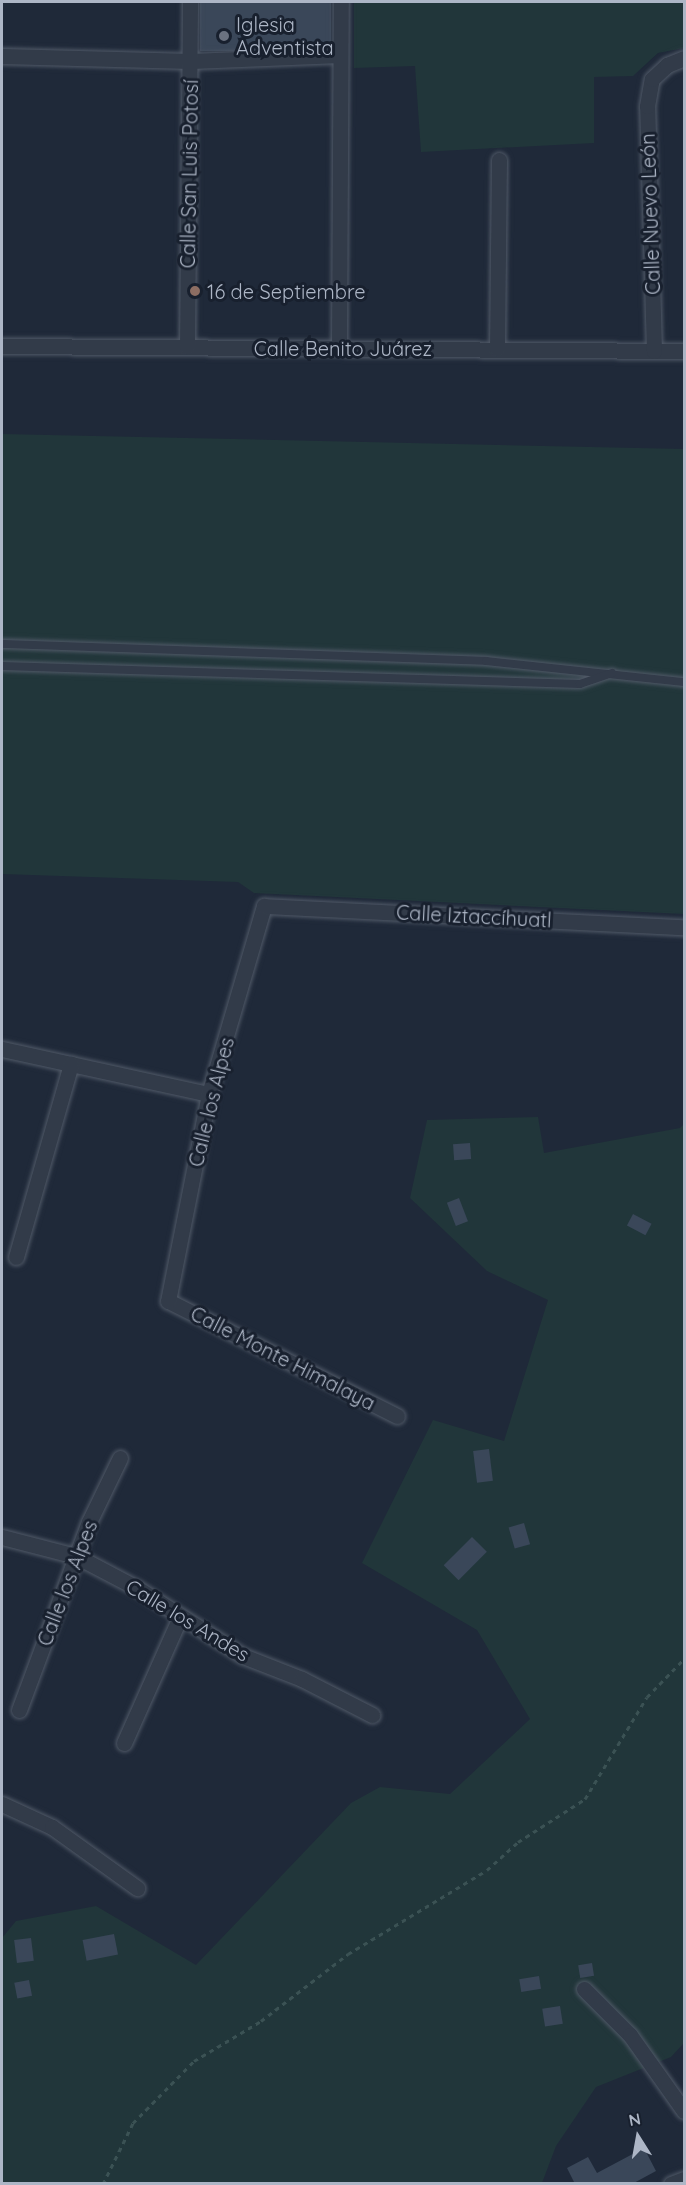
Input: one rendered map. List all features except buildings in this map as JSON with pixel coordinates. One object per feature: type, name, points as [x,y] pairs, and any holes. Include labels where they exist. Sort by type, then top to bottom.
[{"type":"street","name":"Calle San Luis Potosí","points":[[187,347],[190,2]]},
{"type":"street","points":[[339,348],[341,2]]},
{"type":"street","points":[[2,56],[191,61],[340,55]]},
{"type":"street","name":"Calle Nuevo León","points":[[654,351],[647,106],[652,79],[667,64],[684,58]]},
{"type":"street","points":[[496,349],[499,160]]},
{"type":"street","name":"Calle Benito Juárez","points":[[2,346],[684,351]]},
{"type":"street","name":"Calle Iztaccíhuatl","points":[[264,906],[684,927]]},
{"type":"street","name":"Calle los Alpes","points":[[168,1301],[209,1094],[264,906]]},
{"type":"street","points":[[2,1049],[209,1094]]},
{"type":"street","points":[[16,1257],[71,1064]]},
{"type":"street","name":"Calle Monte Himalaya","points":[[168,1301],[397,1416]]},
{"type":"street","name":"Calle los Alpes","points":[[19,1710],[76,1556],[120,1458]]},
{"type":"street","name":"Calle los Andes","points":[[2,1536],[76,1556],[137,1588],[243,1656],[302,1679],[372,1714]]},
{"type":"street","points":[[124,1743],[180,1617]]},
{"type":"street","points":[[2,1804],[52,1827],[137,1888]]},
{"type":"street","points":[[584,1989],[630,2036],[684,2111]]},
{"type":"street","points":[[671,2184],[684,2180]]},
{"type":"lane","points":[[2,644],[474,660],[684,682]]},
{"type":"lane","points":[[2,666],[580,684],[612,673]]},
{"type":"path","points":[[103,2184],[133,2123],[194,2061],[261,2021],[348,1954],[487,1870],[518,1842],[585,1799],[647,1696],[684,1659]]},
{"type":"green space","points":[[354,2],[684,2],[684,48],[658,53],[633,76],[594,77],[594,143],[421,152],[415,66],[354,68]]},
{"type":"green space","points":[[2,434],[684,449],[684,914],[254,893],[238,882],[2,874]]},
{"type":"green space","points":[[538,1117],[544,1153],[680,1128],[684,1124],[684,2043],[671,2057],[596,2087],[556,2146],[542,2183],[2,2184],[2,1938],[16,1921],[96,1906],[196,1965],[351,1803],[380,1787],[450,1794],[530,1719],[477,1630],[362,1563],[433,1420],[504,1441],[548,1300],[487,1271],[410,1198],[427,1120]]},
{"type":"place","name":"Iglesia Adventista","points":[[224,36]]},
{"type":"place","name":"16 de Septiembre","points":[[195,291]]}]
